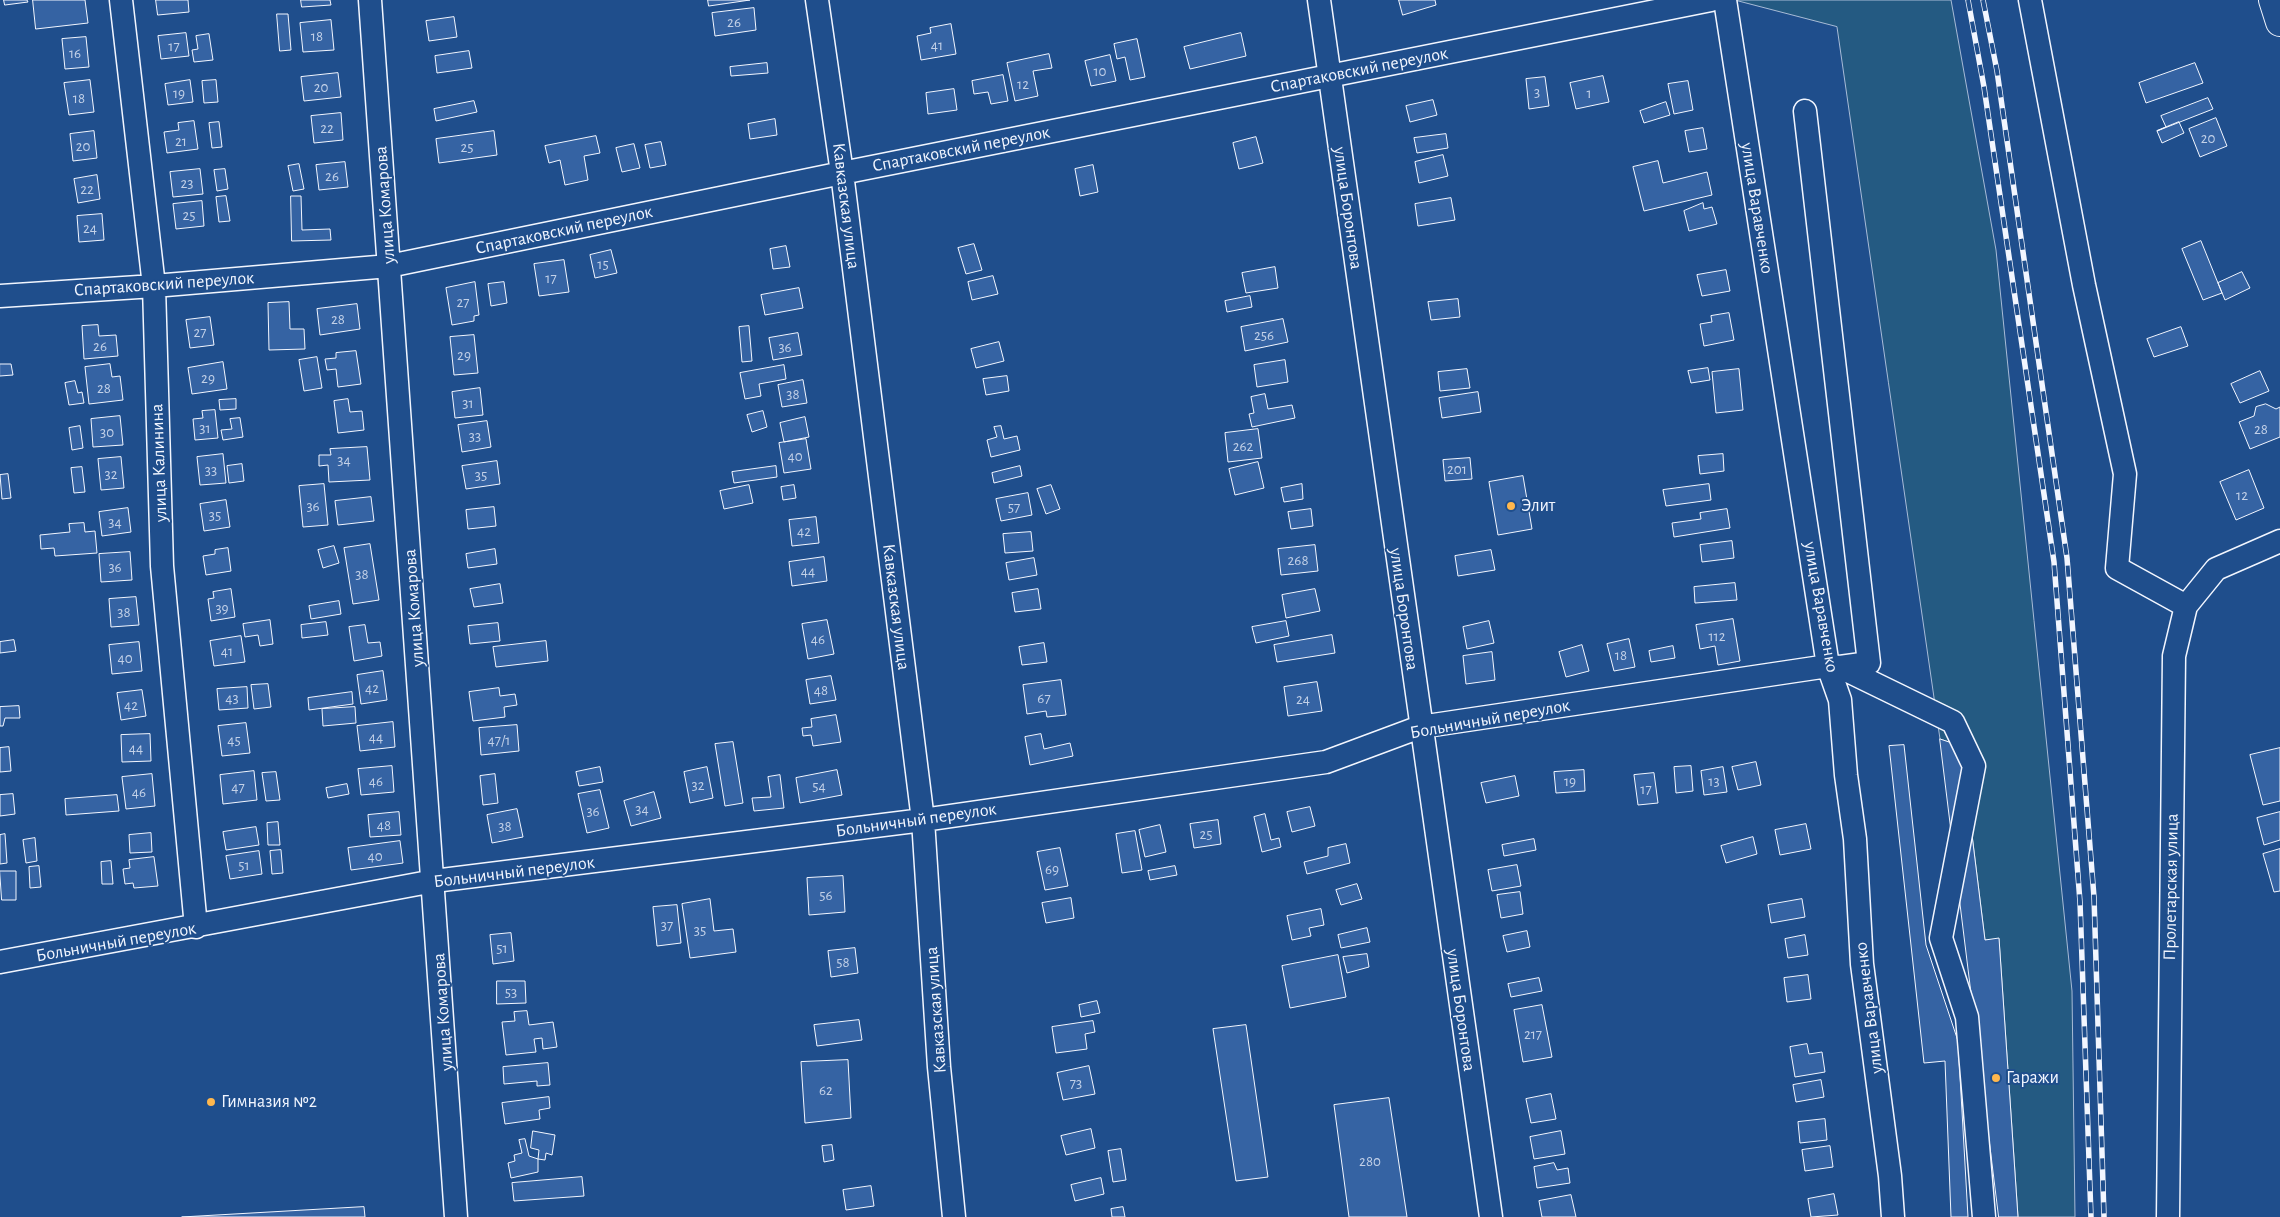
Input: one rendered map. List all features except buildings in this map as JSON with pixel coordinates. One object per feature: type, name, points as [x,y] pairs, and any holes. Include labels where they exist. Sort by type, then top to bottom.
[{"type":"main road","points":[[2272,0],[2280,22]]},
{"type":"street","name":"улица Калинина","points":[[121,0],[154,286],[162,566],[196,927]]},
{"type":"street","name":"улица Комарова","points":[[370,0],[434,881],[456,1217]]},
{"type":"street","name":"Кавказская улица","points":[[817,0],[842,173],[922,820],[939,1067],[954,1217]]},
{"type":"street","name":"улица Боронтова","points":[[1319,0],[1420,727],[1491,1217]]},
{"type":"street","name":"Спартаковский переулок","points":[[0,296],[154,286],[389,266],[842,173],[1711,0]]},
{"type":"street","name":"улица Варавченко","points":[[1725,0],[1840,700],[1846,775],[1855,839],[1862,964],[1890,1176],[1893,1217]]},
{"type":"street","points":[[2030,0],[2084,285],[2125,474],[2116,568],[2186,606]]},
{"type":"street","name":"Больничный переулок","points":[[0,962],[196,927],[434,881],[922,820],[1326,762],[1420,727],[1834,666],[1869,663],[1805,111]]},
{"type":"street","name":"Пролетарская улица","points":[[2168,1217],[2174,656],[2186,606],[2216,569],[2280,541]]},
{"type":"street","points":[[1834,666],[1952,722],[1974,766],[1941,938],[1967,1017],[1984,1217]]},
{"type":"shaded area","points":[[1735,0],[1951,0],[1996,250],[2072,991],[2075,1217],[2018,1217],[1999,939],[1985,940],[1961,746],[1940,739],[1837,27]]},
{"type":"railway","points":[[1968,0],[1984,87],[2054,562],[2080,902],[2091,1217]]},
{"type":"railway","points":[[1983,0],[1997,71],[2067,558],[2094,897],[2104,1217]]},
{"type":"place","name":"Элит","points":[[1511,506]]},
{"type":"place","name":"Гаражи","points":[[1996,1078]]},
{"type":"place","name":"Гимназия №2","points":[[211,1102]]}]
